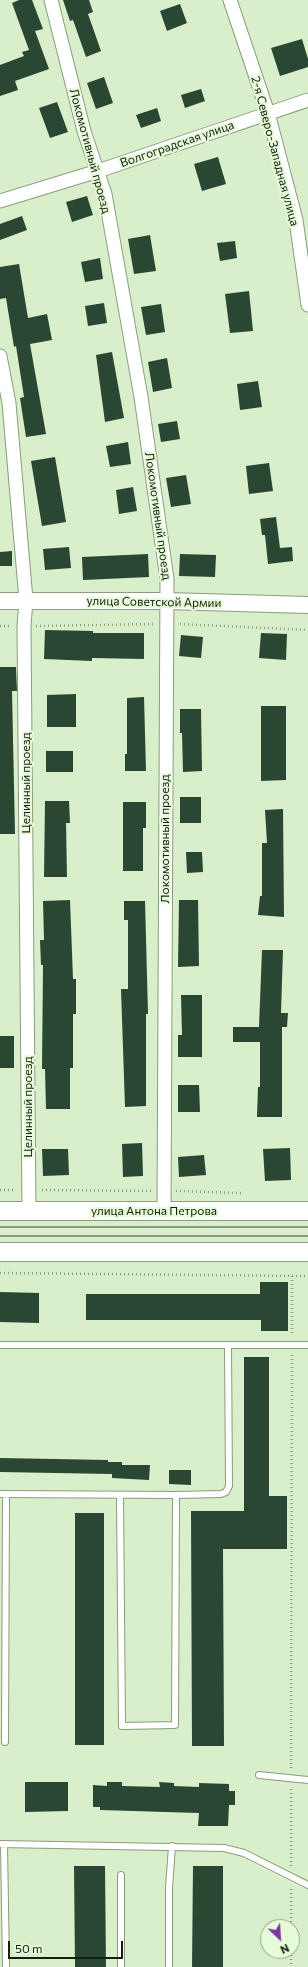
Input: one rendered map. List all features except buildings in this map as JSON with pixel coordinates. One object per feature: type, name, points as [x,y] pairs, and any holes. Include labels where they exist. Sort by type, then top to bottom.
[{"type":"main road","name":"улица Антона Петрова","points":[[0,1211],[308,1211]]},
{"type":"main road","points":[[0,1252],[308,1252]]},
{"type":"street","name":"Локомотивный проезд","points":[[51,0],[84,131],[105,194],[141,397],[167,579],[164,1211]]},
{"type":"street","name":"2-я Северо-Западная улица","points":[[230,0],[268,113],[296,220],[308,305]]},
{"type":"street","name":"Волгоградская улица","points":[[0,201],[98,171],[308,100]]},
{"type":"street","name":"Целинный проезд","points":[[0,356],[10,403],[26,600],[24,626],[29,1211]]},
{"type":"street","name":"улица Советской Армии","points":[[0,601],[167,601],[308,605]]},
{"type":"lane","points":[[0,1345],[308,1345]]},
{"type":"lane","points":[[5,1742],[3,1494],[176,1495],[221,1494],[226,1492],[229,1486],[228,1345]]},
{"type":"lane","points":[[120,1495],[122,1726],[175,1725],[176,1495]]},
{"type":"lane","points":[[259,1775],[308,1780]]},
{"type":"lane","points":[[6,1967],[2,1844],[224,1848],[244,1853],[308,1886]]},
{"type":"lane","points":[[170,1967],[169,1888],[172,1846]]},
{"type":"lane","points":[[120,1875],[121,1967]]},
{"type":"path","points":[[0,1273],[306,1276]]},
{"type":"path","points":[[291,1919],[292,1276]]},
{"type":"tram line","points":[[0,1227],[308,1227]]},
{"type":"tram line","points":[[0,1236],[308,1236]]}]
